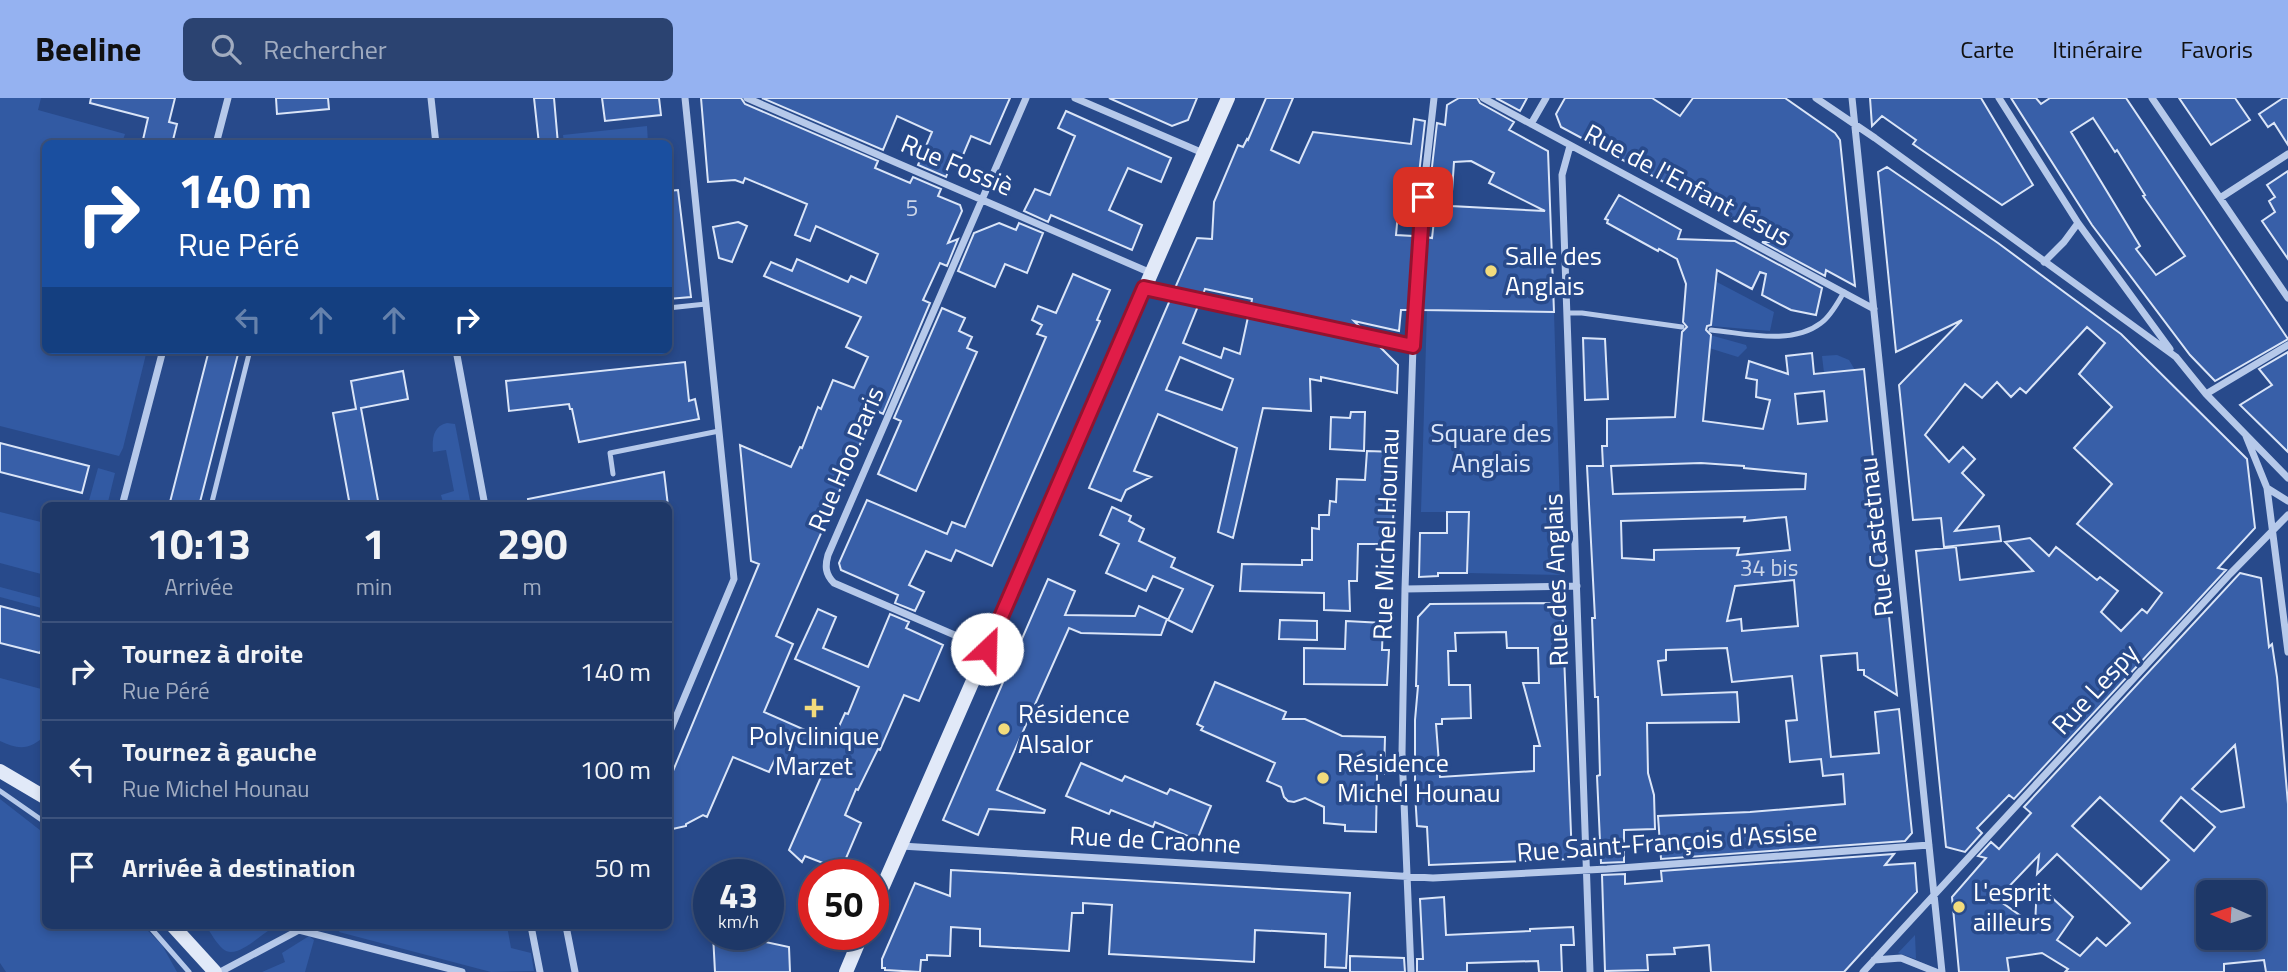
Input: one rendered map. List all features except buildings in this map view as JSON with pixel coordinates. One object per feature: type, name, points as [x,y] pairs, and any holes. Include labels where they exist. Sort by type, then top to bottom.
[{"type":"main road","points":[[889,872],[1228,98]]},
{"type":"main road","points":[[0,771],[42,792]]},
{"type":"main road","points":[[176,929],[218,972]]},
{"type":"main road","points":[[846,972],[855,950]]},
{"type":"street","points":[[217,140],[228,98]]},
{"type":"street","points":[[431,98],[436,140]]},
{"type":"street","points":[[672,726],[734,579],[685,98]]},
{"type":"street","name":"Rue Fossiè","points":[[747,98],[1151,272]]},
{"type":"street","name":"Rue Hoo Paris","points":[[987,649],[834,583],[828,578],[826,564],[1026,98]]},
{"type":"street","points":[[1075,98],[1203,153]]},
{"type":"street","name":"Rue Michel Hounau","points":[[1411,972],[1402,753],[1405,589],[1420,222],[1434,98]]},
{"type":"street","name":"Rue de l'Enfant Jésus","points":[[1483,98],[1874,309]]},
{"type":"street","points":[[1531,124],[1546,98]]},
{"type":"street","points":[[1816,98],[2176,357]]},
{"type":"street","name":"Rue Castetnau","points":[[1852,98],[1942,972]]},
{"type":"street","points":[[1999,98],[2078,223],[2176,357],[2206,394],[2288,478]]},
{"type":"street","points":[[2152,98],[2288,298]]},
{"type":"street","name":"Rue des Anglais","points":[[1570,146],[1562,176],[1590,972]]},
{"type":"street","points":[[2220,198],[2288,154]]},
{"type":"street","points":[[2044,262],[2078,223]]},
{"type":"street","points":[[1144,288],[1413,346]]},
{"type":"street","points":[[2206,394],[2288,345]]},
{"type":"street","points":[[123,502],[162,354]]},
{"type":"street","points":[[457,354],[484,502]]},
{"type":"street","points":[[2245,432],[2267,488],[2288,652]]},
{"type":"street","points":[[2267,488],[2288,501]]},
{"type":"street","name":"Rue Lespy","points":[[1863,972],[2288,515]]},
{"type":"street","points":[[1405,589],[1577,586]]},
{"type":"street","name":"Rue Saint-François d'Assise","points":[[1407,876],[1433,878],[1587,870],[1929,845]]},
{"type":"street","name":"Rue de Craonne","points":[[900,846],[1407,876]]},
{"type":"street","points":[[218,972],[298,929]]},
{"type":"street","points":[[304,929],[461,972]]},
{"type":"street","points":[[532,929],[540,972]]},
{"type":"street","points":[[567,929],[575,972]]},
{"type":"street","points":[[1874,960],[1901,958],[1936,972]]},
{"type":"lane","points":[[1711,330],[1777,337],[1805,332],[1821,323],[1844,292]]},
{"type":"lane","points":[[672,308],[706,304]]},
{"type":"lane","points":[[1567,313],[1682,327]]},
{"type":"lane","points":[[212,502],[249,354]]},
{"type":"lane","points":[[613,474],[610,453],[719,431]]},
{"type":"lane","points":[[0,791],[42,820]]},
{"type":"lane","points":[[152,929],[189,972]]},
{"type":"green space","points":[[0,98],[41,98],[38,110],[125,134],[123,140],[42,140],[42,354],[146,354],[119,456],[0,426]]},
{"type":"green space","points":[[647,126],[648,140],[564,140],[563,135]]},
{"type":"green space","points":[[1715,281],[1774,312],[1770,331],[1711,326]]},
{"type":"green space","name":"Square des Anglais","points":[[1427,310],[1554,312],[1562,575],[1467,573],[1469,512],[1421,512]]},
{"type":"green space","points":[[1710,335],[1746,345],[1747,348],[1738,357],[1709,348]]},
{"type":"green space","points":[[1837,355],[1849,360],[1855,370],[1824,373],[1822,356]]},
{"type":"green space","points":[[455,424],[470,502],[443,502],[441,495],[454,491],[446,450],[433,452],[434,434],[442,425]]},
{"type":"green space","points":[[98,468],[115,473],[108,502],[89,502]]},
{"type":"green space","points":[[0,512],[42,522],[42,574],[0,563]]},
{"type":"green space","points":[[0,587],[42,598],[42,608],[0,597]]},
{"type":"green space","points":[[0,678],[42,689],[42,738],[35,744],[24,747],[0,741]]},
{"type":"green space","points":[[0,799],[42,832],[42,929],[146,929],[162,945],[177,972],[6,972],[0,963]]},
{"type":"green space","points":[[208,929],[268,929],[252,943],[234,952],[223,949]]},
{"type":"green space","points":[[340,929],[508,929],[511,948],[531,953],[534,971],[491,972],[339,932]]},
{"type":"green space","points":[[1915,935],[1916,959],[1898,953]]},
{"type":"green space","points":[[309,936],[314,940],[305,972],[262,972],[285,962],[282,953]]},
{"type":"place","name":"Salle des Anglais","points":[[1491,271]]},
{"type":"place","name":"Polyclinique Marzet","points":[[814,708]]},
{"type":"place","name":"Résidence Alsalor","points":[[1004,729]]},
{"type":"place","name":"Résidence Michel Hounau","points":[[1323,778]]},
{"type":"place","name":"L'esprit ailleurs","points":[[1959,907]]},
{"type":"route","points":[[987,649],[1144,288],[1413,346],[1423,197]]}]
